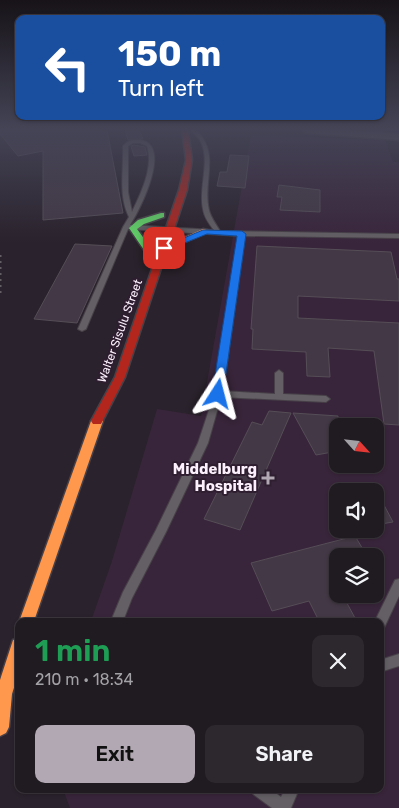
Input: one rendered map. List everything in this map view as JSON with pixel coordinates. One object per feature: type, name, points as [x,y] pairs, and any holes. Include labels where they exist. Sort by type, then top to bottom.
[{"type":"main road","points":[[162,215],[130,224],[147,255],[155,228],[162,215],[176,168]]},
{"type":"main road","name":"Walter Sisulu Street","points":[[27,618],[96,423],[120,377],[183,190],[187,168]]},
{"type":"main road","points":[[174,213],[208,231]]},
{"type":"main road","points":[[164,248],[208,231]]},
{"type":"main road","name":"Walter Sisulu Street","points":[[96,423],[101,387]]},
{"type":"main road","points":[[0,727],[4,694],[15,658]]},
{"type":"lane","points":[[127,168],[125,206],[130,224]]},
{"type":"lane","points":[[82,329],[130,224],[150,168]]},
{"type":"lane","points":[[206,168],[208,231]]},
{"type":"lane","points":[[130,224],[155,228],[242,234],[399,236]]},
{"type":"lane","points":[[118,618],[203,443],[218,394],[242,234]]},
{"type":"lane","points":[[279,373],[280,397]]},
{"type":"lane","points":[[218,394],[326,399]]},
{"type":"lane","points":[[383,618],[399,584]]},
{"type":"lane","points":[[384,665],[399,660]]},
{"type":"lane","points":[[263,793],[284,808],[290,793]]},
{"type":"shaded area","name":"Middelburg Hospital","points":[[245,168],[399,168],[399,808],[70,808],[64,793],[384,793],[384,618],[92,618],[112,561],[157,409],[201,416]]},
{"type":"building","points":[[43,168],[114,168],[123,213],[43,220]]},
{"type":"building","points":[[228,168],[248,168],[245,188],[217,186],[220,172],[227,172]]},
{"type":"building","points":[[279,185],[320,190],[320,212],[280,210],[282,197],[277,197]]},
{"type":"building","points":[[75,244],[112,246],[77,323],[34,319]]},
{"type":"building","points":[[257,246],[391,252],[397,279],[399,279],[399,301],[298,296],[298,318],[399,323],[399,425],[384,424],[374,351],[328,348],[330,377],[307,376],[306,352],[252,349],[253,329],[251,329]]},
{"type":"building","points":[[269,411],[291,413],[240,530],[204,519],[252,422],[262,425]]},
{"type":"building","points":[[293,413],[338,416],[338,418],[329,418],[329,453],[316,455]]},
{"type":"building","points":[[384,505],[393,522],[384,524]]},
{"type":"building","points":[[347,538],[356,538],[362,548],[329,548],[329,603],[347,603],[355,618],[318,618],[309,601],[272,611],[251,563]]},
{"type":"railway","points":[[0,255],[0,297]]},
{"type":"traffic: fast","points":[[149,251],[133,228],[141,222],[161,215]]},
{"type":"traffic: slow","points":[[164,248],[206,231]]},
{"type":"traffic: slow","points":[[27,618],[97,421]]},
{"type":"traffic: slow","points":[[0,727],[4,694],[15,658]]},
{"type":"traffic: jam","points":[[97,421],[120,377],[183,190],[187,168]]},
{"type":"place","name":"Middelburg Hospital","points":[[268,478]]},
{"type":"route","points":[[164,248],[206,231],[242,234],[218,394]]}]
